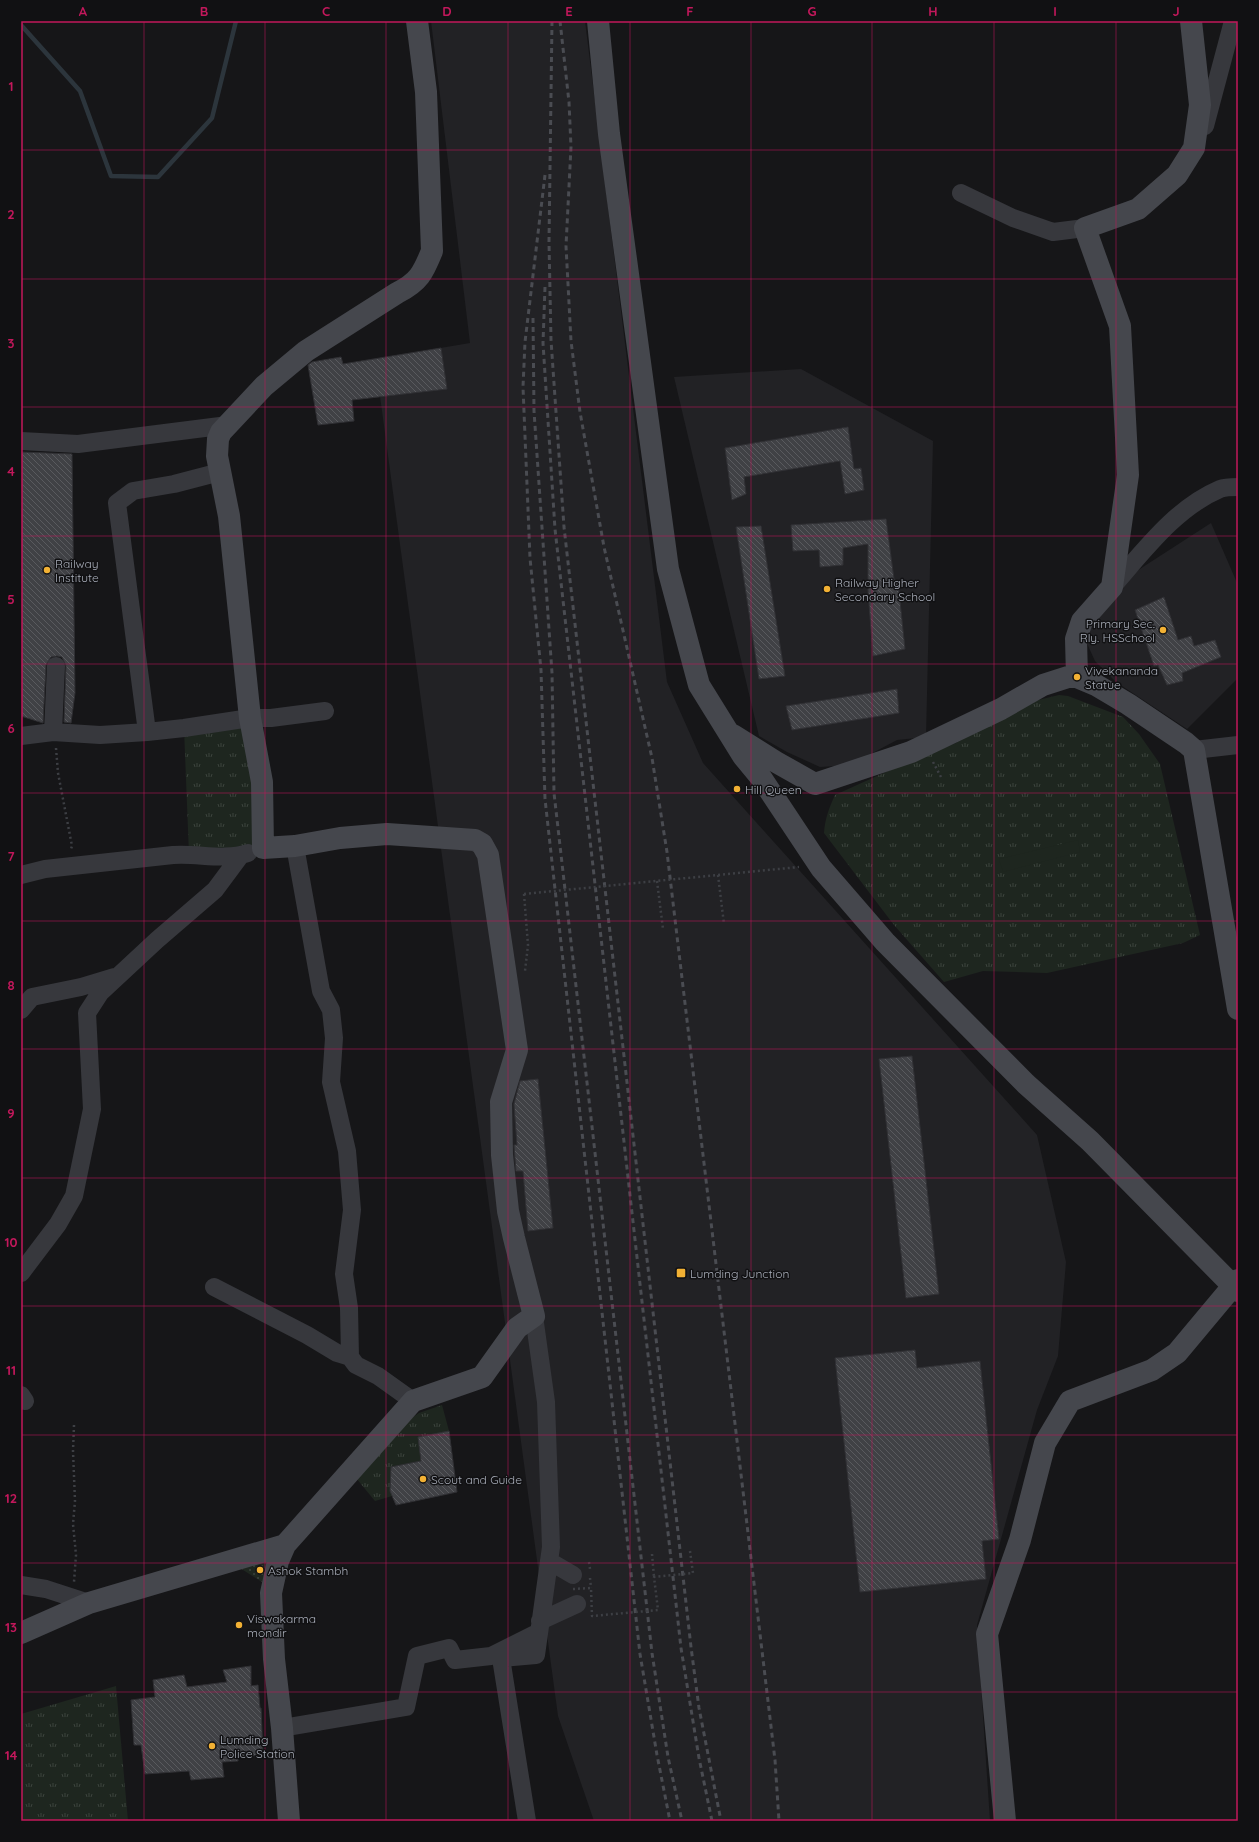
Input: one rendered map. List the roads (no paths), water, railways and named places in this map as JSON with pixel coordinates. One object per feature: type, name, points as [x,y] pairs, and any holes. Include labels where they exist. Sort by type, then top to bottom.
[{"type":"main road","points":[[289,1821],[280,1740],[271,1593],[278,1562],[285,1545],[413,1402],[482,1377],[518,1328],[534,1316],[508,1211],[502,1155],[501,1102],[517,1050],[488,855],[482,844],[475,840],[387,834],[340,838],[295,846],[263,848],[262,782],[250,718],[229,516],[217,456],[218,439],[221,432],[264,386],[306,351],[412,285],[425,269],[432,250],[426,92],[416,21]]},
{"type":"main road","points":[[598,21],[609,134],[668,569],[699,685],[742,756],[762,778],[821,868],[885,942],[1026,1084],[1090,1140],[1236,1285],[1178,1353],[1152,1370],[1070,1401],[1044,1443],[1020,1540],[987,1634],[1005,1821]]},
{"type":"main road","points":[[1077,677],[1076,639],[1082,621],[1112,587],[1128,475],[1120,326],[1085,228],[1138,209],[1177,175],[1194,148],[1200,105],[1191,21]]},
{"type":"main road","points":[[727,731],[776,762],[815,784],[911,752],[1001,708],[1043,685],[1068,677],[1077,677],[1128,704],[1194,750],[1231,929],[1238,1009]]},
{"type":"main road","points":[[21,1633],[81,1600],[285,1545]]},
{"type":"street","points":[[1196,131],[1205,126],[1232,21]]},
{"type":"street","points":[[961,193],[1013,218],[1053,232],[1085,228]]},
{"type":"street","points":[[21,441],[78,444],[228,424]]},
{"type":"street","points":[[147,732],[117,503],[133,491],[174,484],[220,472]]},
{"type":"street","points":[[1112,587],[1160,534],[1194,504],[1221,488],[1238,487]]},
{"type":"street","points":[[53,732],[56,666]]},
{"type":"street","points":[[21,736],[53,732],[100,735],[147,732],[250,718],[271,718],[325,711]]},
{"type":"street","points":[[1194,750],[1238,745]]},
{"type":"street","points":[[295,846],[321,991],[331,1010],[334,1038],[331,1082],[347,1150],[352,1210],[344,1274],[349,1308],[350,1357]]},
{"type":"street","points":[[21,875],[61,867],[189,854],[235,857],[263,848]]},
{"type":"street","points":[[21,1273],[58,1224],[74,1196],[92,1109],[87,1014],[100,993],[215,890],[241,855]]},
{"type":"street","points":[[21,1010],[32,997],[81,987],[119,976]]},
{"type":"street","points":[[214,1287],[261,1313],[307,1335],[332,1350],[350,1357],[356,1365],[378,1376],[413,1402]]},
{"type":"street","points":[[527,1821],[501,1658],[536,1655],[551,1547],[546,1402],[534,1316]]},
{"type":"street","points":[[280,1740],[406,1707],[417,1656],[449,1648],[455,1660],[491,1656],[540,1626],[574,1589],[549,1561]]},
{"type":"street","points":[[21,1585],[46,1589],[81,1600]]},
{"type":"waterway","points":[[21,25],[80,91],[111,176],[158,177],[212,118],[236,21]]},
{"type":"railway","points":[[552,21],[549,242],[551,340],[564,527],[691,1647],[699,1708],[721,1821]]},
{"type":"railway","points":[[560,21],[569,102],[571,147],[566,246],[571,341],[580,412],[604,547],[652,758],[667,852],[775,1760],[779,1821]]},
{"type":"railway","points":[[545,175],[525,342],[523,387],[530,558],[541,670],[545,799],[640,1654],[670,1821]]},
{"type":"railway","points":[[545,287],[543,343],[555,529],[681,1648],[699,1758],[712,1821]]},
{"type":"railway","points":[[533,318],[534,411],[552,673],[554,793],[652,1653],[668,1757],[682,1821]]},
{"type":"place","name":"Railway Institute","points":[[47,570]]},
{"type":"place","name":"Railway Higher Secondary School","points":[[827,589]]},
{"type":"place","name":"Primary Sec. Rly. HSSchool","points":[[1163,630]]},
{"type":"place","name":"Vivekananda Statue","points":[[1077,677]]},
{"type":"place","name":"Hill Queen","points":[[737,789]]},
{"type":"place","name":"Lumding Junction","points":[[681,1273]]},
{"type":"place","name":"Scout and Guide","points":[[423,1479]]},
{"type":"place","name":"Ashok Stambh","points":[[260,1570]]},
{"type":"place","name":"Viswakarma mondir","points":[[239,1625]]},
{"type":"place","name":"Lumding Police Station","points":[[212,1746]]}]
